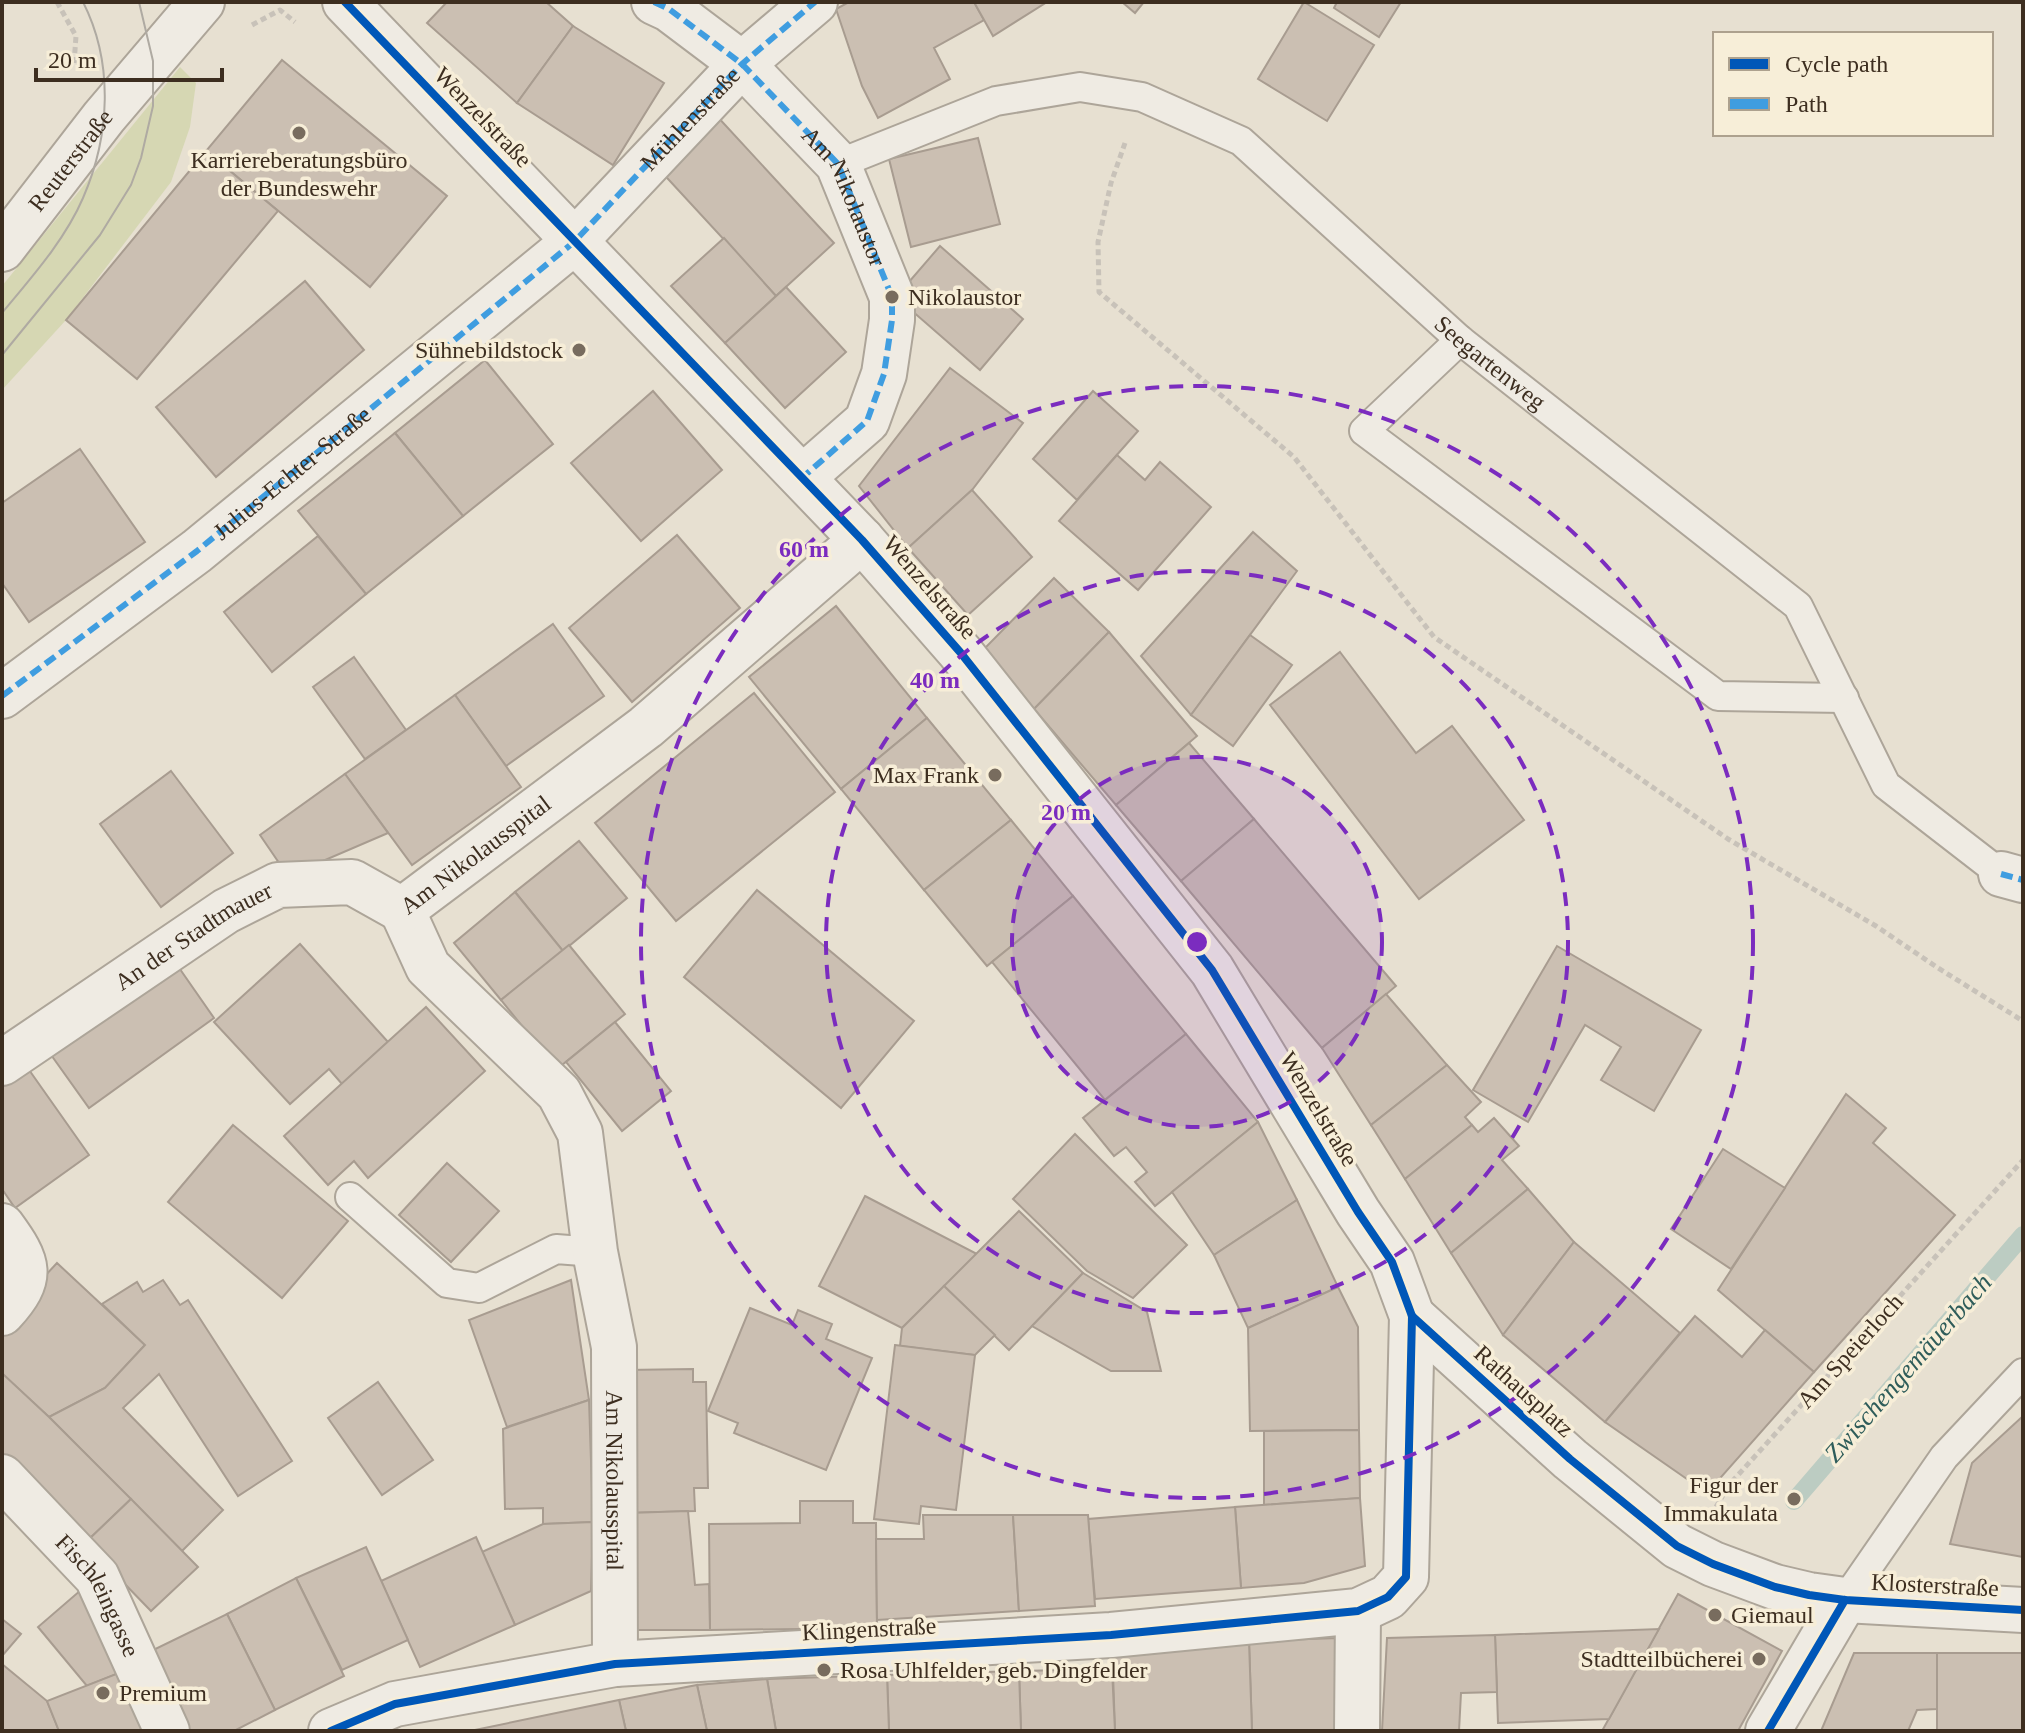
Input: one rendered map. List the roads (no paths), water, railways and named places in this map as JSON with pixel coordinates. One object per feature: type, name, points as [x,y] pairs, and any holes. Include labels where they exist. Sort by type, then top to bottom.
[{"type":"street","name":"Reuterstraße","points":[[2,249],[104,117],[202,2]]},
{"type":"street","name":"Wenzelstraße","points":[[345,2],[803,477],[960,652],[1212,970],[1358,1212],[1392,1262],[1412,1316]]},
{"type":"street","name":"Am Nikolaustor","points":[[654,2],[669,9],[742,64],[838,164],[892,297],[884,374],[867,421],[803,477]]},
{"type":"street","name":"Mühlenstraße","points":[[574,242],[742,64],[815,2]]},
{"type":"street","name":"Julius-Echter-Straße","points":[[2,696],[197,551],[574,242]]},
{"type":"street","name":"Am Nikolausspital","points":[[615,1664],[614,1347],[595,1252],[580,1133],[559,1093],[428,967],[402,910],[646,727],[862,540]]},
{"type":"street","name":"An der Stadtmauer","points":[[2,1063],[226,911],[278,885],[352,882],[402,910]]},
{"type":"street","points":[[2,1226],[19,1250],[26,1269],[19,1295],[2,1313]]},
{"type":"street","name":"Rathausplatz","points":[[1412,1316],[1570,1459],[1677,1546],[1713,1564],[1775,1587],[1845,1600]]},
{"type":"street","name":"Klingenstraße","points":[[331,1731],[395,1704],[615,1664],[1111,1635],[1358,1611],[1388,1597],[1406,1577],[1412,1316]]},
{"type":"street","name":"Fischleingasse","points":[[2,1477],[97,1577],[167,1731]]},
{"type":"street","points":[[1768,1731],[1845,1600]]},
{"type":"street","name":"Klosterstraße","points":[[1845,1600],[2023,1610]]},
{"type":"street","points":[[1357,1731],[1358,1611]]},
{"type":"lane","name":"Seegartenweg","points":[[838,164],[996,101],[1080,87],[1142,97],[1241,141],[1460,340],[1798,606],[1886,785],[2012,877]]},
{"type":"lane","points":[[1460,340],[1364,431],[1718,696],[1844,698]]},
{"type":"lane","points":[[350,1197],[447,1283],[479,1288],[556,1249],[595,1252]]},
{"type":"lane","points":[[1845,1600],[1944,1457],[2023,1373]]},
{"type":"waterway","name":"Zwischengemäuerbach","points":[[1794,1501],[2023,1235]]},
{"type":"tram line","points":[[2,313],[47,258],[76,214],[99,150],[105,100],[104,74],[93,25],[83,2]]},
{"type":"tram line","points":[[2,355],[100,235],[131,185],[153,106],[153,61],[139,2]]},
{"type":"place","name":"Karriereberatungsbüro der Bundeswehr","points":[[299,133]]},
{"type":"place","name":"Nikolaustor","points":[[892,297]]},
{"type":"place","name":"Sühnebildstock","points":[[579,350]]},
{"type":"place","name":"Max Frank","points":[[995,775]]},
{"type":"place","name":"Figur der Immakulata","points":[[1794,1499]]},
{"type":"place","name":"Giemaul","points":[[1715,1615]]},
{"type":"place","name":"Stadtteilbücherei","points":[[1759,1659]]},
{"type":"place","name":"Rosa Uhlfelder, geb. Dingfelder","points":[[824,1670]]},
{"type":"place","name":"Premium","points":[[103,1693]]}]
